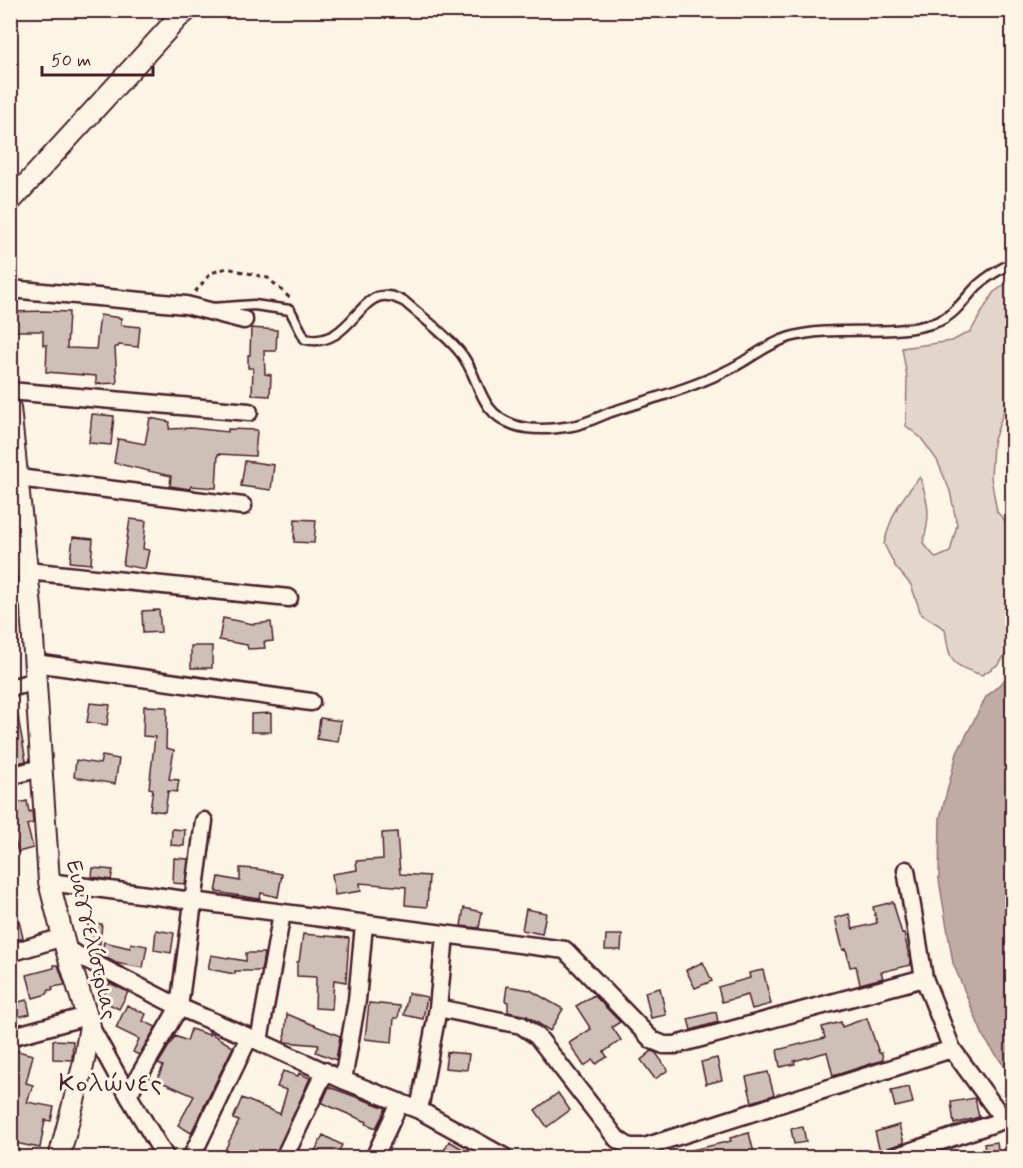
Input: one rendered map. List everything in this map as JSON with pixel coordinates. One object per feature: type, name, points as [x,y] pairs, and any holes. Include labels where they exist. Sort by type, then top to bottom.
[{"type":"street","points":[[10,202],[178,18],[188,10]]},
{"type":"street","points":[[10,289],[186,306],[244,320]]},
{"type":"street","points":[[10,391],[249,412]]},
{"type":"street","name":"Ευαγγελίστριας","points":[[10,408],[18,478],[15,505],[30,593],[49,882],[89,1021],[83,1066],[59,1158]]},
{"type":"street","points":[[18,478],[243,506]]},
{"type":"street","points":[[27,571],[289,598]]},
{"type":"street","points":[[10,598],[30,593]]},
{"type":"street","points":[[10,688],[35,672],[311,702]]},
{"type":"street","points":[[10,776],[41,768]]},
{"type":"street","points":[[128,1095],[179,1007],[204,821]]},
{"type":"street","points":[[891,1158],[1008,1120],[952,1049],[924,978],[906,870]]},
{"type":"street","points":[[49,882],[566,950],[652,1040],[664,1045],[675,1046],[924,978]]},
{"type":"street","points":[[191,1158],[254,1039],[282,913]]},
{"type":"street","points":[[343,1080],[357,1000],[364,924]]},
{"type":"street","points":[[419,1110],[438,1008],[445,935]]},
{"type":"street","points":[[10,953],[65,943],[179,1007],[343,1080],[419,1110],[507,1158]]},
{"type":"street","points":[[438,1008],[521,1025],[537,1036],[617,1138],[629,1147],[644,1147],[952,1049]]},
{"type":"street","points":[[10,1037],[89,1021],[128,1095],[166,1158]]},
{"type":"street","points":[[284,1158],[325,1071]]},
{"type":"street","points":[[374,1158],[400,1102]]},
{"type":"lane","points":[[204,310],[218,306],[255,305],[290,309],[305,339],[317,342],[329,339],[349,323],[363,307],[379,297],[386,295],[395,298],[405,302],[460,351],[486,404],[499,418],[516,426],[539,429],[574,426],[683,390],[729,370],[766,347],[810,332],[909,329],[936,323],[955,312],[979,285],[1012,263]]},
{"type":"path","points":[[186,306],[211,273],[227,268],[268,278],[290,298],[294,315]]},
{"type":"shaded area","points":[[1012,279],[1012,398],[1005,407],[993,443],[991,478],[997,512],[1012,528],[1012,645],[999,664],[982,675],[963,668],[953,660],[948,649],[945,629],[921,614],[911,585],[895,566],[884,544],[897,508],[920,477],[928,510],[923,543],[936,558],[950,552],[957,525],[950,491],[937,460],[921,438],[906,426],[907,377],[902,348],[952,341],[971,331],[993,293]]},
{"type":"shaded area","points":[[1012,673],[1012,1077],[984,1038],[953,963],[939,880],[940,818],[957,753],[986,697]]},
{"type":"building","points":[[10,312],[69,312],[67,348],[96,349],[100,315],[121,318],[121,325],[140,327],[138,347],[119,345],[115,347],[117,383],[96,384],[96,376],[46,372],[47,345],[43,345],[43,331],[10,331]]},
{"type":"building","points":[[251,328],[277,330],[276,351],[264,351],[265,374],[271,375],[270,396],[252,395],[253,368],[248,368]]},
{"type":"building","points":[[92,414],[114,416],[111,445],[89,443]]},
{"type":"building","points":[[150,418],[170,422],[169,429],[191,428],[228,432],[228,429],[257,430],[255,456],[218,454],[216,488],[191,486],[190,489],[170,486],[171,476],[114,463],[118,439],[145,444]]},
{"type":"building","points":[[245,461],[274,465],[271,490],[241,486]]},
{"type":"building","points":[[130,519],[146,521],[143,549],[149,550],[145,569],[123,565]]},
{"type":"building","points":[[295,519],[316,520],[314,543],[294,542]]},
{"type":"building","points":[[73,537],[93,539],[91,564],[70,562]]},
{"type":"building","points":[[159,610],[161,632],[143,633],[142,611]]},
{"type":"building","points":[[223,618],[253,624],[271,622],[273,641],[264,642],[265,648],[248,649],[247,645],[219,640]]},
{"type":"building","points":[[191,646],[212,646],[212,668],[191,668]]},
{"type":"building","points":[[90,703],[110,705],[107,725],[87,722]]},
{"type":"building","points":[[144,706],[167,707],[166,748],[174,750],[169,779],[179,780],[177,792],[168,791],[165,812],[150,810],[153,789],[149,788],[155,737],[143,736]]},
{"type":"building","points":[[10,711],[17,711],[26,761],[10,765]]},
{"type":"building","points":[[271,713],[271,732],[251,732],[251,714]]},
{"type":"building","points":[[320,718],[341,721],[338,742],[317,739]]},
{"type":"building","points":[[102,756],[119,759],[115,784],[74,777],[76,760],[100,764]]},
{"type":"building","points":[[27,801],[29,812],[32,811],[33,823],[27,825],[33,848],[18,852],[13,834],[17,833],[10,805]]},
{"type":"building","points":[[172,829],[185,830],[184,846],[171,845]]},
{"type":"building","points":[[397,832],[400,874],[429,876],[427,907],[405,905],[406,887],[360,883],[361,891],[335,895],[332,874],[357,870],[356,861],[383,859],[382,833]]},
{"type":"building","points":[[174,858],[188,859],[185,884],[173,883]]},
{"type":"building","points":[[93,868],[113,870],[111,880],[92,877]]},
{"type":"building","points":[[240,868],[282,874],[278,897],[261,893],[260,899],[216,892],[219,877],[240,881]]},
{"type":"building","points":[[893,902],[902,934],[904,933],[911,965],[881,972],[883,978],[860,984],[856,966],[850,967],[846,949],[843,950],[835,918],[849,914],[853,929],[877,923],[873,907]]},
{"type":"building","points":[[15,904],[23,938],[10,942],[10,905]]},
{"type":"building","points":[[464,908],[482,912],[479,928],[461,926]]},
{"type":"building","points":[[526,909],[546,913],[542,934],[522,930]]},
{"type":"building","points":[[88,923],[102,924],[100,944],[86,943]]},
{"type":"building","points":[[156,930],[174,933],[171,953],[154,950]]},
{"type":"building","points":[[303,934],[349,938],[346,982],[334,980],[332,1009],[315,1008],[316,977],[297,976],[297,962],[299,962]]},
{"type":"building","points":[[606,935],[622,935],[621,950],[605,950]]},
{"type":"building","points":[[104,942],[130,948],[131,943],[147,946],[143,968],[116,963],[101,955]]},
{"type":"building","points":[[246,953],[264,953],[261,971],[235,971],[235,974],[208,969],[211,955],[246,961]]},
{"type":"building","points":[[703,962],[712,981],[695,988],[686,970]]},
{"type":"building","points":[[54,965],[58,965],[65,985],[52,987],[53,990],[49,990],[47,994],[33,998],[27,975],[54,968]]},
{"type":"building","points":[[763,970],[771,1004],[752,1009],[748,995],[722,1002],[718,987],[750,978],[749,973]]},
{"type":"building","points":[[110,983],[128,992],[119,1009],[101,1000]]},
{"type":"building","points":[[507,986],[530,990],[563,1009],[550,1031],[527,1016],[508,1012],[508,1002],[505,1001]]},
{"type":"building","points":[[660,988],[666,1015],[651,1018],[645,992]]},
{"type":"building","points":[[408,993],[427,997],[423,1019],[404,1015]]},
{"type":"building","points":[[594,995],[620,1022],[612,1027],[621,1040],[604,1052],[607,1057],[596,1064],[593,1060],[584,1066],[569,1043],[591,1029],[576,1006]]},
{"type":"building","points":[[27,1000],[30,1014],[10,1019],[10,1004]]},
{"type":"building","points":[[369,1003],[400,1006],[398,1018],[394,1018],[392,1042],[365,1039]]},
{"type":"building","points":[[127,1005],[146,1014],[143,1021],[156,1027],[139,1055],[133,1052],[139,1039],[116,1028]]},
{"type":"building","points":[[716,1012],[718,1022],[691,1030],[688,1019]]},
{"type":"building","points":[[287,1014],[340,1036],[336,1060],[316,1052],[319,1045],[284,1042]]},
{"type":"building","points":[[867,1018],[883,1060],[833,1076],[827,1052],[780,1067],[777,1050],[825,1038],[822,1027],[841,1022],[842,1027]]},
{"type":"building","points":[[191,1029],[209,1035],[209,1032],[233,1047],[191,1133],[178,1125],[194,1096],[157,1080],[163,1066],[158,1064],[175,1036],[187,1041]]},
{"type":"building","points":[[53,1040],[73,1041],[72,1060],[53,1059]]},
{"type":"building","points":[[10,1049],[33,1055],[26,1083],[33,1085],[27,1102],[54,1107],[51,1121],[45,1120],[40,1148],[10,1142]]},
{"type":"building","points":[[652,1051],[668,1070],[655,1079],[641,1060]]},
{"type":"building","points":[[447,1052],[469,1054],[467,1070],[445,1068]]},
{"type":"building","points":[[717,1058],[722,1080],[706,1084],[701,1062]]},
{"type":"building","points":[[283,1071],[298,1076],[299,1073],[310,1078],[274,1158],[221,1158],[239,1121],[233,1119],[242,1098],[280,1114],[287,1090],[277,1087]]},
{"type":"building","points":[[768,1072],[774,1095],[752,1102],[746,1077]]},
{"type":"building","points":[[329,1087],[386,1108],[376,1128],[322,1103]]},
{"type":"building","points":[[909,1087],[913,1103],[895,1107],[891,1091]]},
{"type":"building","points":[[558,1093],[570,1110],[547,1127],[535,1110]]},
{"type":"building","points":[[975,1098],[979,1117],[954,1124],[951,1102]]},
{"type":"building","points":[[899,1125],[904,1143],[887,1148],[881,1155],[875,1132]]},
{"type":"building","points":[[803,1127],[806,1142],[794,1144],[791,1129]]},
{"type":"building","points":[[749,1133],[754,1153],[735,1158],[680,1158],[679,1153],[731,1141],[730,1138]]},
{"type":"building","points":[[323,1135],[342,1145],[335,1158],[322,1158],[314,1153]]},
{"type":"building","points":[[449,1141],[478,1158],[440,1158]]},
{"type":"building","points":[[997,1142],[999,1158],[986,1158],[984,1144]]},
{"type":"district","name":"Κολώνες","points":[[111,1084]]}]
